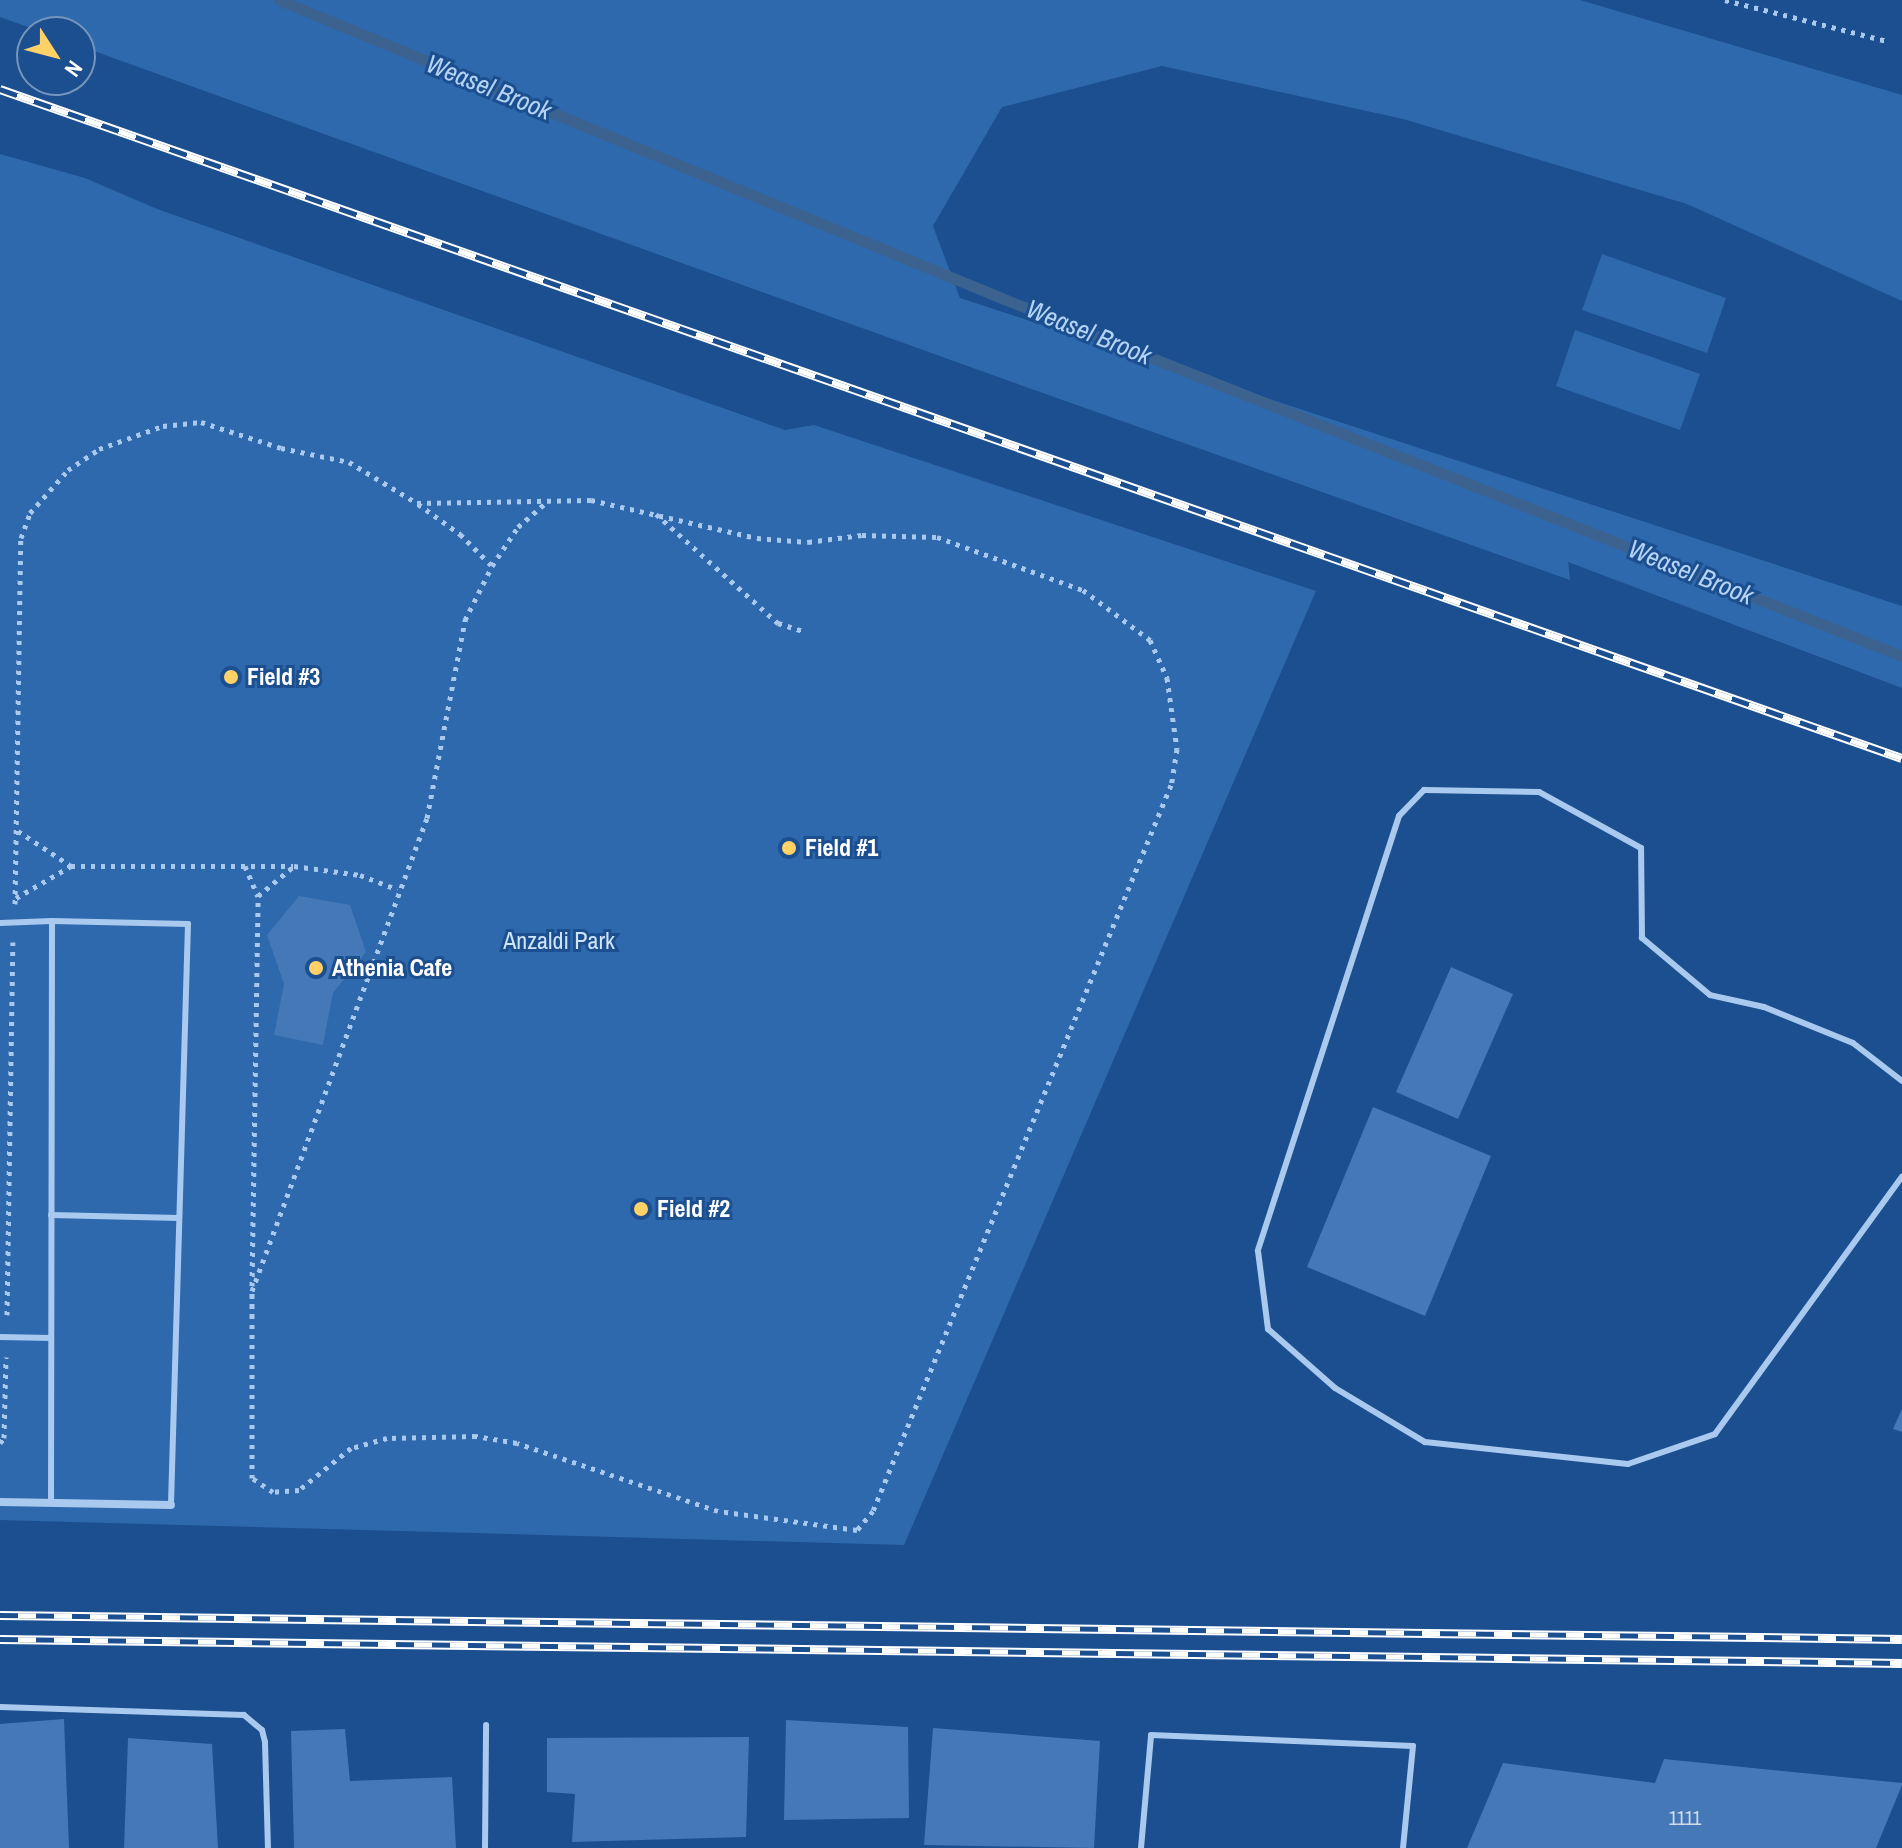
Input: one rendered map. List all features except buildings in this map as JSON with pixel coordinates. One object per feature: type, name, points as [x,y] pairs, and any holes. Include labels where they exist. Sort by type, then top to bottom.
[{"type":"street","points":[[0,1502],[171,1505]]},
{"type":"lane","points":[[1902,1081],[1853,1043],[1764,1007],[1710,995],[1642,938],[1641,848],[1539,792],[1424,790],[1399,816],[1258,1251],[1268,1329],[1335,1388],[1425,1442],[1628,1464],[1715,1434],[1902,1177]]},
{"type":"lane","points":[[51,1503],[52,921]]},
{"type":"lane","points":[[0,923],[188,924],[171,1505]]},
{"type":"lane","points":[[51,1215],[179,1218]]},
{"type":"lane","points":[[3,1337],[51,1338]]},
{"type":"lane","points":[[0,1707],[244,1715],[262,1730],[265,1742],[268,1848]]},
{"type":"lane","points":[[485,1848],[486,1725]]},
{"type":"lane","points":[[1141,1848],[1151,1735],[1413,1746],[1403,1848]]},
{"type":"path","points":[[1725,0],[1887,41]]},
{"type":"path","points":[[0,1443],[4,1438],[3,1337],[17,830],[21,538],[30,513],[68,470],[99,449],[135,435],[201,422],[281,448],[349,462],[417,503],[460,534],[492,566]]},
{"type":"path","points":[[252,1291],[397,889],[427,818],[465,620],[492,566],[518,527],[549,500]]},
{"type":"path","points":[[245,866],[258,896],[252,1478],[273,1492],[299,1490],[321,1477],[351,1448],[387,1438],[476,1436],[517,1443],[718,1511],[845,1531],[857,1530],[873,1511],[1171,785],[1177,749],[1175,712],[1150,640],[1083,590],[980,549],[937,537],[862,535],[808,542],[757,538],[591,500],[417,503]]},
{"type":"path","points":[[655,513],[778,623],[802,631]]},
{"type":"path","points":[[17,830],[71,866]]},
{"type":"path","points":[[15,899],[71,866],[294,866],[360,875],[397,889]]},
{"type":"path","points":[[258,896],[294,866]]},
{"type":"green space","points":[[0,0],[1580,0],[1902,95],[1902,301],[1687,204],[1403,119],[1162,66],[1002,107],[933,226],[960,298],[1902,606],[1902,688],[1568,562],[1570,580],[96,52],[96,16],[16,16],[16,23],[0,17]]},
{"type":"green space","name":"Anzaldi Park","points":[[0,154],[85,178],[157,209],[785,430],[814,425],[1316,591],[904,1545],[0,1520]]},
{"type":"green space","points":[[1602,254],[1726,298],[1707,353],[1582,310]]},
{"type":"green space","points":[[1575,330],[1700,374],[1680,430],[1556,386]]},
{"type":"waterway","name":"Weasel Brook","points":[[279,0],[1004,299],[1902,656]]},
{"type":"railway","points":[[0,89],[1902,758]]},
{"type":"railway","points":[[0,1615],[1902,1639]]},
{"type":"railway","points":[[0,1639],[1902,1663]]},
{"type":"place","name":"Field #3","points":[[231,677]]},
{"type":"place","name":"Field #1","points":[[789,848]]},
{"type":"place","name":"Athenia Cafe","points":[[316,968]]},
{"type":"place","name":"Field #2","points":[[641,1209]]}]
